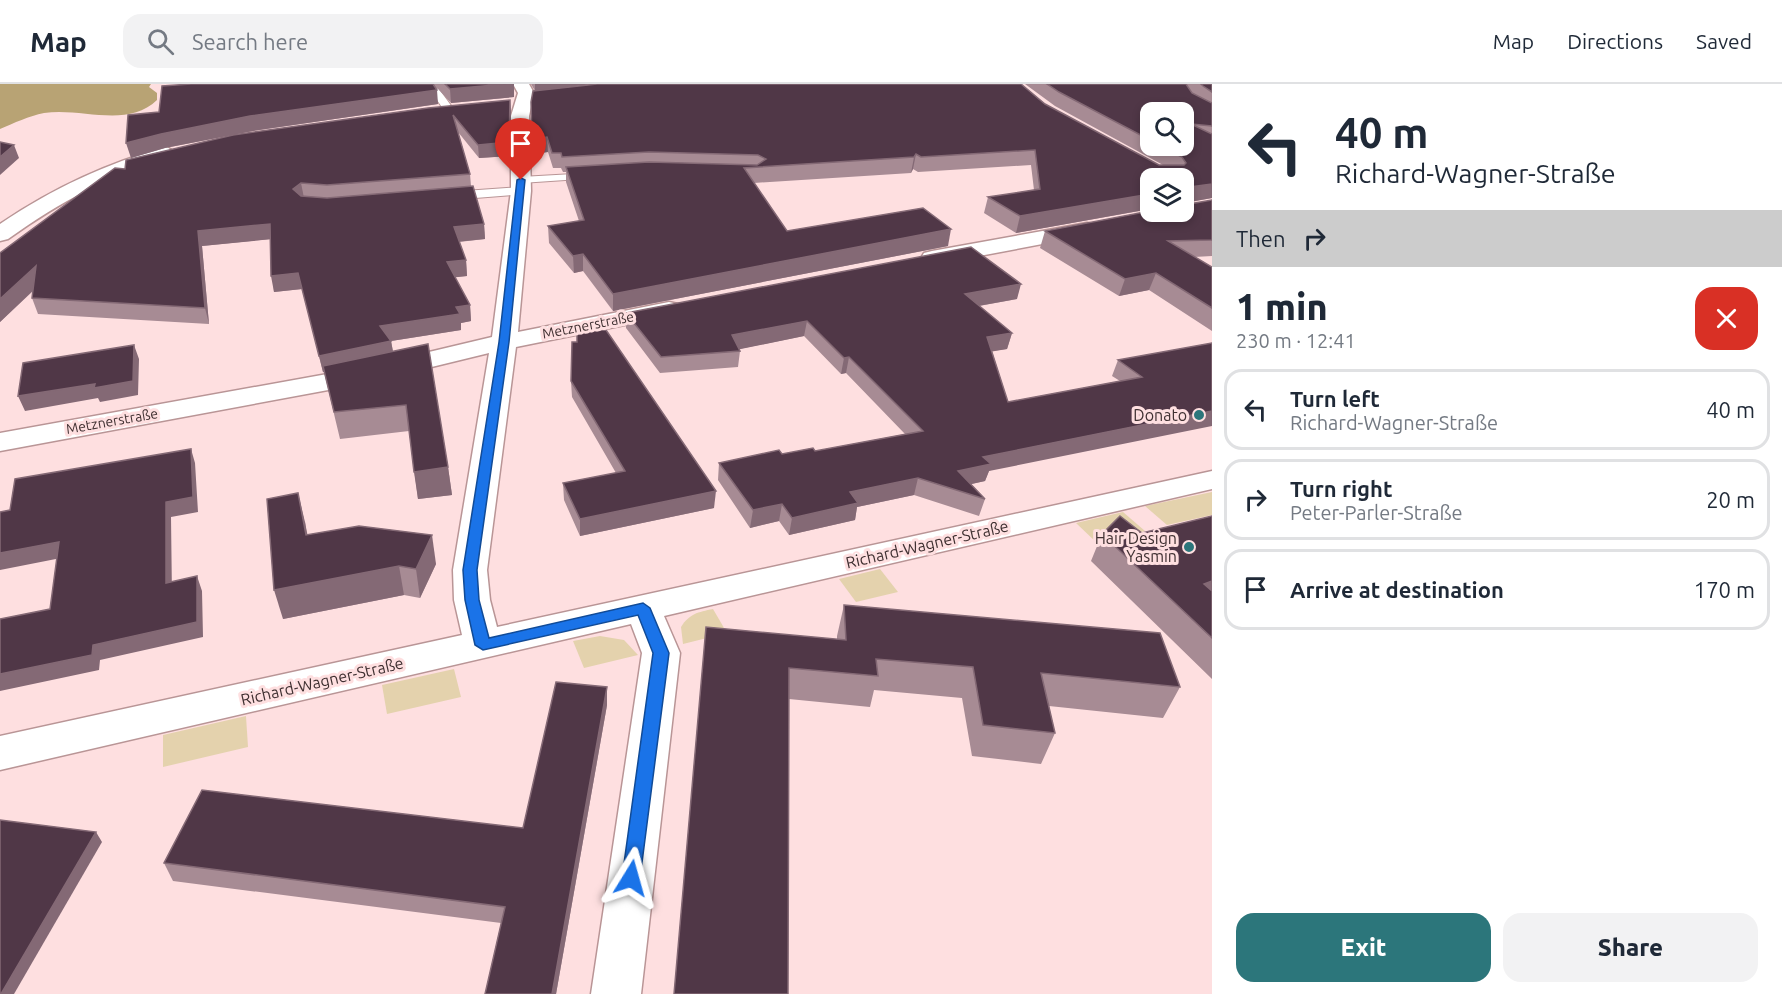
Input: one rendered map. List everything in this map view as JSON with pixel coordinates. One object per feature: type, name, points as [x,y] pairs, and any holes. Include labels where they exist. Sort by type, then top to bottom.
[{"type":"street","points":[[483,645],[472,600],[470,570],[504,342],[521,186],[522,98]]},
{"type":"street","points":[[427,114],[470,108]]},
{"type":"street","points":[[0,234],[46,202],[98,176],[139,160],[188,149]]},
{"type":"street","points":[[909,262],[1111,224]]},
{"type":"street","name":"Metznerstraße","points":[[0,442],[366,375],[504,342],[689,305]]},
{"type":"street","name":"Richard-Wagner-Straße","points":[[0,753],[1212,480]]},
{"type":"street","points":[[616,994],[661,653],[643,608]]},
{"type":"lane","points":[[395,86],[434,87],[450,111]]},
{"type":"lane","points":[[432,198],[602,175]]},
{"type":"shaded area","points":[[0,84],[151,84],[149,87],[157,93],[157,100],[145,109],[132,113],[103,115],[44,113],[0,129]]},
{"type":"shaded area","points":[[1212,492],[1212,515],[1167,525],[1145,506]]},
{"type":"shaded area","points":[[1123,512],[1145,531],[1097,543],[1076,523]]},
{"type":"shaded area","points":[[880,569],[898,592],[856,602],[839,579]]},
{"type":"shaded area","points":[[713,609],[727,633],[683,644],[681,627],[687,619],[694,614]]},
{"type":"shaded area","points":[[600,636],[624,640],[638,655],[584,668],[573,641]]},
{"type":"shaded area","points":[[454,669],[461,697],[387,714],[382,685]]},
{"type":"shaded area","points":[[246,716],[248,747],[163,767],[163,735]]},
{"type":"building","points":[[433,84],[437,90],[250,116],[126,143],[128,115],[159,112],[162,86]]},
{"type":"building","points":[[445,84],[505,84],[450,89]]},
{"type":"building","points":[[597,84],[1021,84],[1045,104],[1159,165],[1184,165],[1186,163],[1180,156],[1194,156],[1194,125],[1212,134],[1212,184],[1194,186],[1194,168],[1140,168],[1140,196],[1020,216],[988,197],[1040,189],[1035,150],[921,157],[916,154],[914,157],[744,168],[787,231],[923,208],[951,229],[613,294],[583,254],[573,256],[548,226],[584,220],[566,167],[649,162],[757,165],[766,159],[758,155],[649,152],[562,157],[561,153],[552,153],[547,137],[532,139],[533,91]]},
{"type":"building","points":[[1047,84],[1186,84],[1192,93],[1212,103],[1212,126],[1194,124],[1194,102],[1140,102],[1140,135]]},
{"type":"building","points":[[1201,84],[1212,84],[1212,92],[1203,86]]},
{"type":"building","points":[[510,100],[509,142],[478,145],[453,115],[470,174],[327,185],[301,183],[293,189],[301,196],[327,198],[473,186],[484,224],[454,227],[466,260],[447,262],[470,305],[456,307],[460,314],[380,326],[391,341],[319,356],[298,273],[271,276],[270,224],[198,231],[205,308],[32,298],[36,266],[0,299],[0,253],[115,168],[125,169],[126,160],[233,135],[428,108]]},
{"type":"building","points":[[0,142],[14,145],[0,157]]},
{"type":"building","points":[[1212,200],[1212,240],[1168,241],[1212,267],[1212,308],[1156,273],[1125,279],[1045,231],[1140,213],[1140,222],[1194,222],[1194,203]]},
{"type":"building","points":[[971,247],[1021,284],[965,294],[1012,333],[987,337],[1008,402],[1142,377],[1118,360],[1212,343],[1212,411],[983,457],[991,464],[958,471],[985,499],[918,478],[850,492],[858,503],[792,518],[782,504],[753,510],[719,463],[779,450],[782,454],[813,448],[815,451],[923,431],[849,357],[844,358],[807,321],[732,335],[740,351],[661,357],[626,313]]},
{"type":"building","points":[[606,330],[716,491],[580,519],[563,483],[625,471],[571,381],[572,342],[577,342],[577,331]]},
{"type":"building","points":[[428,344],[448,467],[414,472],[406,405],[334,412],[323,366]]},
{"type":"building","points":[[134,345],[133,381],[94,388],[95,384],[18,396],[23,363]]},
{"type":"building","points":[[191,449],[193,497],[166,502],[166,583],[197,576],[197,622],[93,645],[92,655],[0,674],[0,619],[50,609],[59,542],[0,553],[0,512],[10,510],[15,479]]},
{"type":"building","points":[[298,493],[306,535],[359,526],[432,535],[416,569],[399,566],[274,590],[267,499]]},
{"type":"building","points":[[1120,516],[1142,533],[1212,516],[1212,581],[1204,584],[1212,591],[1212,638],[1102,534]]},
{"type":"building","points":[[844,605],[1160,633],[1180,687],[1041,673],[1055,733],[983,725],[973,667],[876,659],[878,676],[789,668],[788,994],[674,994],[706,627],[846,640]]},
{"type":"building","points":[[556,682],[607,687],[552,994],[485,994],[505,907],[164,863],[202,790],[523,828]]},
{"type":"building","points":[[0,820],[96,832],[1,994],[0,994]]},
{"type":"place","name":"Donato","points":[[1199,415]]},
{"type":"place","name":"Hair Design Yasmin","points":[[1189,547]]},
{"type":"route","points":[[521,180],[504,342],[470,570],[472,600],[483,645],[643,608],[661,653],[631,878]]}]
